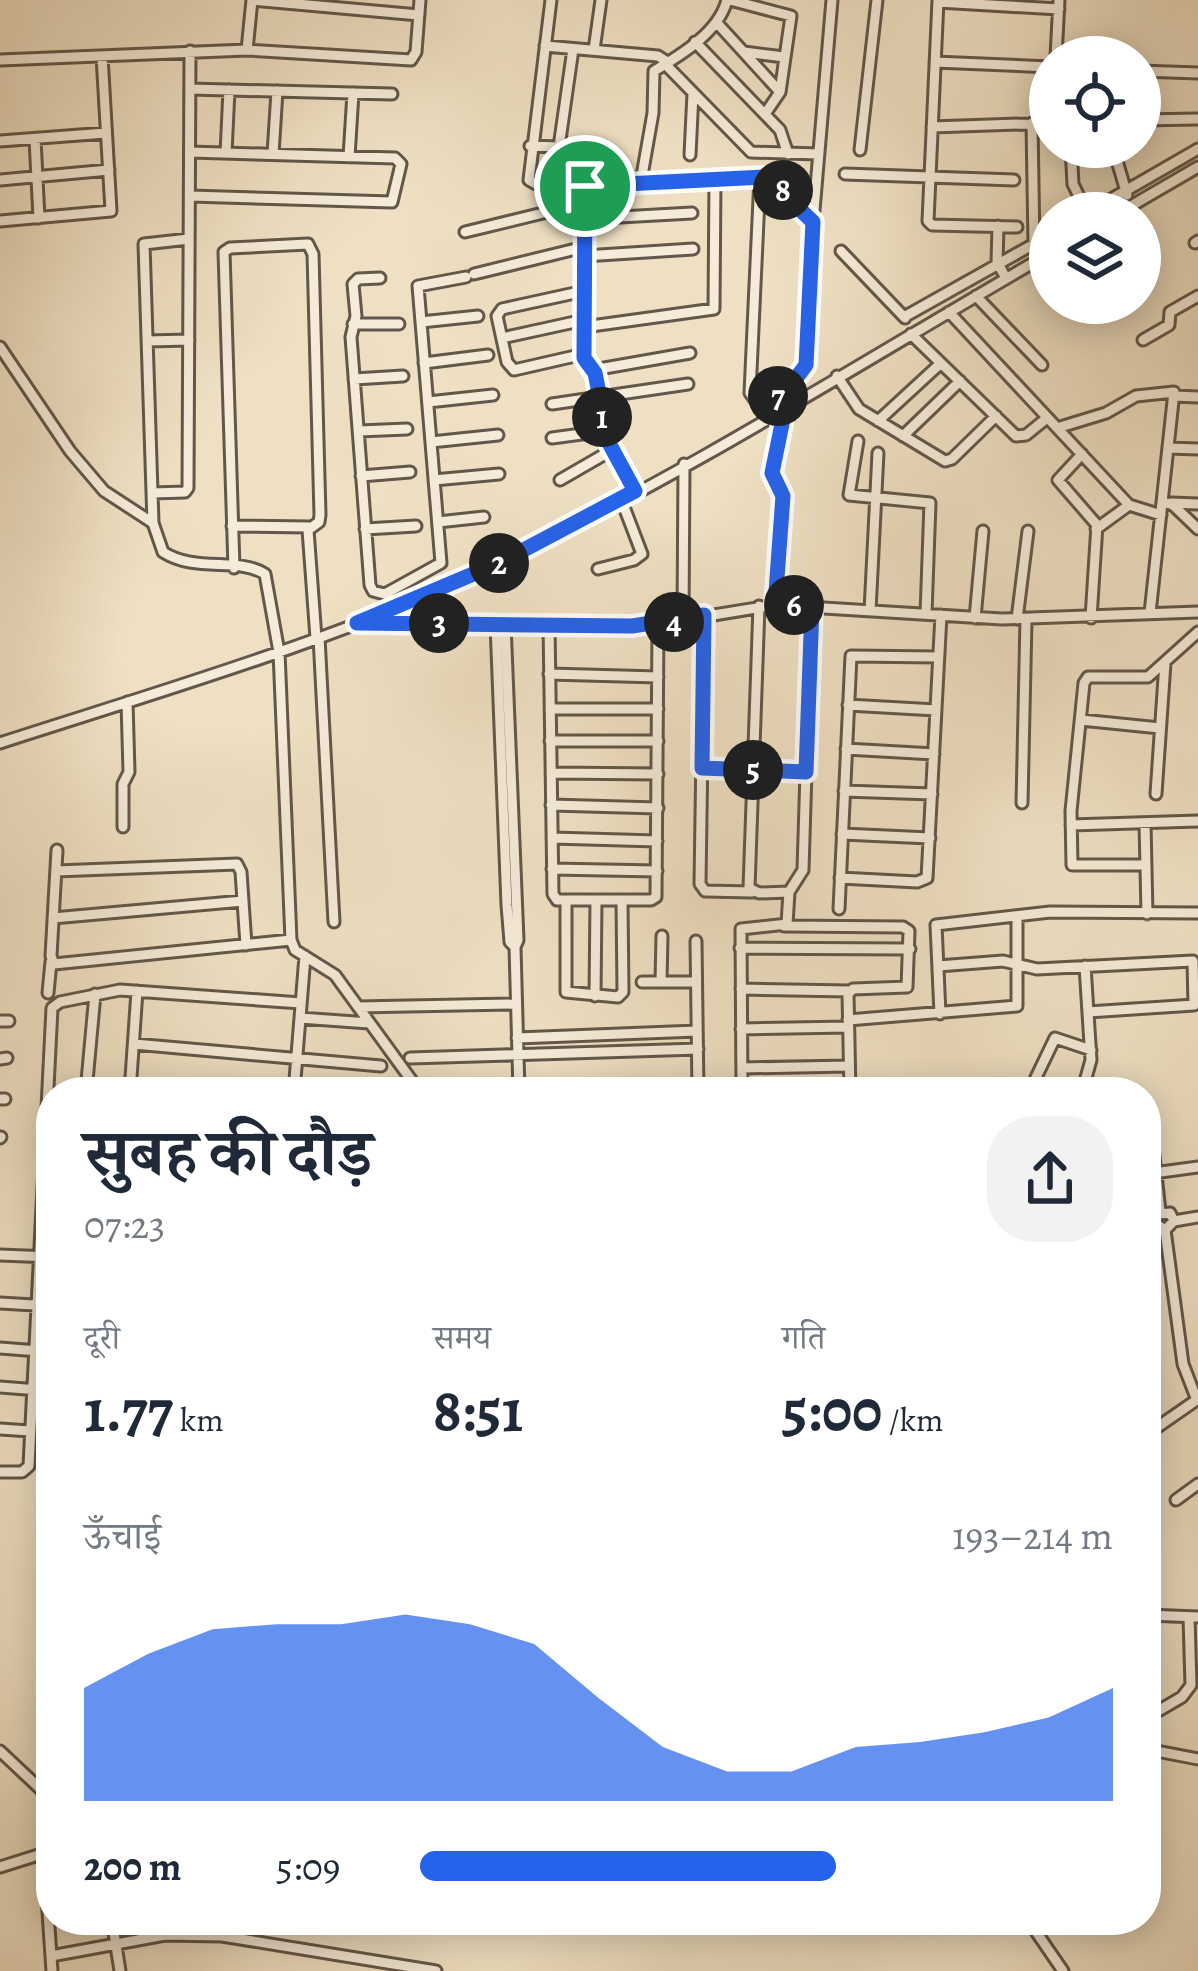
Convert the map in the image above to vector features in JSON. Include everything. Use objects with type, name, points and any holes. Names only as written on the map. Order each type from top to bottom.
[{"type":"street","points":[[247,50],[252,0],[419,16]]},
{"type":"street","points":[[0,60],[247,50],[411,60],[416,52],[420,0]]},
{"type":"street","points":[[551,0],[530,146],[531,183],[577,176],[585,186],[584,354],[593,370],[604,431],[632,486]]},
{"type":"street","points":[[594,50],[601,0]]},
{"type":"street","points":[[641,181],[653,113],[653,74],[717,22],[729,0],[790,14],[780,92],[765,114]]},
{"type":"street","points":[[775,605],[783,496],[772,473],[782,424],[779,401],[806,365],[832,0]]},
{"type":"street","points":[[860,150],[877,0]]},
{"type":"street","points":[[1017,226],[929,224],[938,1],[1059,4],[1057,36]]},
{"type":"street","points":[[717,22],[780,92]]},
{"type":"street","points":[[695,42],[782,134],[788,154]]},
{"type":"street","points":[[545,46],[658,56],[751,152],[819,154]]},
{"type":"street","points":[[530,146],[559,147],[573,49]]},
{"type":"street","points":[[152,493],[188,488],[190,51]]},
{"type":"street","points":[[744,52],[784,57]]},
{"type":"street","points":[[0,220],[111,211],[102,56]]},
{"type":"street","points":[[935,62],[1029,66]]},
{"type":"street","points":[[1161,72],[1198,74]]},
{"type":"street","points":[[190,89],[392,94]]},
{"type":"street","points":[[226,153],[230,90]]},
{"type":"street","points":[[273,154],[277,91]]},
{"type":"street","points":[[350,157],[353,93]]},
{"type":"street","points":[[689,154],[693,93]]},
{"type":"street","points":[[1161,120],[1198,119]]},
{"type":"street","points":[[932,127],[1029,123]]},
{"type":"street","points":[[0,141],[106,134]]},
{"type":"street","points":[[35,139],[40,218]]},
{"type":"street","points":[[1137,192],[1198,149]]},
{"type":"street","points":[[190,152],[399,159],[394,200],[190,196]]},
{"type":"street","points":[[1142,192],[1198,167]]},
{"type":"street","points":[[0,180],[109,170]]},
{"type":"street","points":[[845,174],[1014,180]]},
{"type":"street","points":[[585,186],[760,177],[773,180],[813,222]]},
{"type":"street","points":[[760,177],[751,398],[779,401]]},
{"type":"street","points":[[502,338],[584,323],[714,309],[715,178]]},
{"type":"street","points":[[466,232],[584,203]]},
{"type":"street","points":[[584,219],[692,213]]},
{"type":"street","points":[[998,226],[1002,272]]},
{"type":"street","points":[[189,239],[144,244],[153,523],[159,544],[169,556],[198,565],[253,568],[265,574],[278,645],[291,940],[295,950],[328,969],[409,1077]]},
{"type":"street","points":[[232,526],[309,526],[320,519],[314,254],[308,244],[224,251],[232,526],[234,568]]},
{"type":"street","points":[[911,326],[976,296],[1029,248]]},
{"type":"street","points":[[357,623],[439,567],[419,284],[584,251],[693,249]]},
{"type":"street","points":[[842,251],[940,363],[1020,438],[1048,418]]},
{"type":"street","points":[[392,602],[497,564],[621,499],[632,486],[684,464],[779,401],[837,376],[911,326],[1002,272],[1029,261]]},
{"type":"street","points":[[380,278],[358,279],[352,284],[354,380],[370,589],[392,602],[405,623]]},
{"type":"street","points":[[584,292],[499,310],[507,362],[514,370],[584,354]]},
{"type":"street","points":[[976,296],[1042,365]]},
{"type":"street","points":[[1143,340],[1169,325],[1172,310],[1198,296]]},
{"type":"street","points":[[949,312],[1129,505],[1161,514]]},
{"type":"street","points":[[421,322],[478,316]]},
{"type":"street","points":[[353,323],[399,323]]},
{"type":"street","points":[[147,341],[189,340]]},
{"type":"street","points":[[0,346],[91,477],[153,523]]},
{"type":"street","points":[[593,370],[690,352]]},
{"type":"street","points":[[424,363],[488,355]]},
{"type":"street","points":[[878,421],[940,363]]},
{"type":"street","points":[[354,380],[403,376]]},
{"type":"street","points":[[837,376],[856,406],[949,461],[996,416]]},
{"type":"street","points":[[903,436],[960,382]]},
{"type":"street","points":[[552,404],[688,384]]},
{"type":"street","points":[[1057,428],[1101,415],[1136,396],[1169,389],[1174,396],[1167,503],[1161,514],[1150,614]]},
{"type":"street","points":[[428,402],[493,395]]},
{"type":"street","points":[[1174,396],[1198,397]]},
{"type":"street","points":[[359,431],[407,429]]},
{"type":"street","points":[[552,438],[604,431]]},
{"type":"street","points":[[431,442],[499,434]]},
{"type":"street","points":[[858,441],[848,494],[930,503],[926,614]]},
{"type":"street","points":[[1168,448],[1198,449]]},
{"type":"street","points":[[560,480],[612,450]]},
{"type":"street","points":[[870,611],[878,453]]},
{"type":"street","points":[[1082,454],[1058,480],[1095,521],[1091,618]]},
{"type":"street","points":[[683,620],[684,464]]},
{"type":"street","points":[[362,476],[410,472]]},
{"type":"street","points":[[434,479],[500,474]]},
{"type":"street","points":[[598,569],[642,554],[621,499]]},
{"type":"street","points":[[1167,503],[1198,504]]},
{"type":"street","points":[[1167,503],[1198,529]]},
{"type":"street","points":[[1096,529],[1129,505]]},
{"type":"street","points":[[438,522],[484,518]]},
{"type":"street","points":[[309,526],[334,922]]},
{"type":"street","points":[[365,530],[416,526]]},
{"type":"street","points":[[975,618],[982,530]]},
{"type":"street","points":[[1022,803],[1021,620],[1028,531]]},
{"type":"street","points":[[0,742],[127,702],[278,645],[357,623],[658,625],[775,605],[1021,620],[1198,612]]},
{"type":"street","points":[[752,892],[748,883],[759,606]]},
{"type":"street","points":[[784,926],[789,892],[802,870],[812,607]]},
{"type":"street","points":[[704,615],[701,888],[789,892]]},
{"type":"street","points":[[841,878],[923,881],[928,872],[940,615]]},
{"type":"street","points":[[500,624],[518,1077]]},
{"type":"street","points":[[548,625],[554,898],[622,901],[654,899],[658,625]]},
{"type":"street","points":[[1145,865],[1074,867],[1071,825],[1085,679],[1144,678],[1198,632]]},
{"type":"street","points":[[839,909],[851,656],[938,657]]},
{"type":"street","points":[[1156,794],[1165,663]]},
{"type":"street","points":[[549,674],[658,677]]},
{"type":"street","points":[[123,827],[123,784],[129,772],[127,702]]},
{"type":"street","points":[[848,704],[936,710]]},
{"type":"street","points":[[550,709],[658,709]]},
{"type":"street","points":[[1082,719],[1160,728]]},
{"type":"street","points":[[550,741],[658,741]]},
{"type":"street","points":[[846,749],[934,754]]},
{"type":"street","points":[[702,768],[806,772]]},
{"type":"street","points":[[550,773],[658,774]]},
{"type":"street","points":[[844,791],[932,794]]},
{"type":"street","points":[[551,806],[658,808]]},
{"type":"street","points":[[1071,825],[1198,821]]},
{"type":"street","points":[[1145,823],[1147,914]]},
{"type":"street","points":[[842,834],[930,838]]},
{"type":"street","points":[[551,838],[657,841]]},
{"type":"street","points":[[48,994],[57,850]]},
{"type":"street","points":[[56,871],[237,864],[246,945]]},
{"type":"street","points":[[552,869],[657,871]]},
{"type":"street","points":[[53,918],[243,901]]},
{"type":"street","points":[[566,901],[566,992],[595,996],[623,995],[622,901]]},
{"type":"street","points":[[595,996],[596,901]]},
{"type":"street","points":[[940,1014],[936,925],[1050,912],[1198,913]]},
{"type":"street","points":[[741,1029],[848,1024],[1017,1006],[1017,917]]},
{"type":"street","points":[[740,989],[907,987],[909,931],[903,927],[743,927],[740,948],[740,989],[742,1077]]},
{"type":"street","points":[[662,936],[662,982]]},
{"type":"street","points":[[51,962],[291,940]]},
{"type":"street","points":[[696,940],[698,1077]]},
{"type":"street","points":[[740,948],[910,949]]},
{"type":"street","points":[[294,1077],[304,956]]},
{"type":"street","points":[[938,966],[1019,963],[1037,969],[1190,959],[1196,976],[1195,1004],[1088,1012]]},
{"type":"street","points":[[1085,966],[1091,1050],[1088,1077]]},
{"type":"street","points":[[642,982],[697,982]]},
{"type":"street","points":[[49,1077],[52,1008],[60,1002],[137,991],[301,1004]]},
{"type":"street","points":[[131,1077],[137,991]]},
{"type":"street","points":[[849,991],[849,1077]]},
{"type":"street","points":[[87,1077],[95,994]]},
{"type":"street","points":[[358,1007],[515,1004]]},
{"type":"street","points":[[300,1018],[369,1024]]},
{"type":"street","points":[[517,1038],[698,1031]]},
{"type":"street","points":[[1036,1077],[1055,1038],[1091,1050]]},
{"type":"street","points":[[134,1044],[381,1066]]},
{"type":"street","points":[[410,1058],[698,1049]]},
{"type":"street","points":[[742,1068],[849,1066]]},
{"type":"street","points":[[1161,1172],[1198,1167]]},
{"type":"street","points":[[1161,1220],[1170,1213],[1174,1220],[1198,1217]]},
{"type":"street","points":[[1161,1245],[1183,1364],[1197,1399],[1161,1424]]},
{"type":"street","points":[[0,1255],[36,1257]]},
{"type":"street","points":[[0,1303],[36,1305]]},
{"type":"street","points":[[0,1472],[26,1470],[36,1320]]},
{"type":"street","points":[[0,1348],[34,1351]]},
{"type":"street","points":[[0,1387],[36,1390]]},
{"type":"street","points":[[0,1430],[30,1431]]},
{"type":"street","points":[[1176,1500],[1198,1484]]},
{"type":"street","points":[[1161,1616],[1194,1617],[1195,1660],[1188,1692],[1161,1709]]},
{"type":"street","points":[[0,1751],[36,1785]]},
{"type":"street","points":[[1161,1752],[1198,1759]]},
{"type":"street","points":[[0,1867],[36,1856]]},
{"type":"street","points":[[50,1935],[52,1971]]},
{"type":"street","points":[[114,1935],[120,1971]]},
{"type":"street","points":[[51,1956],[165,1935],[222,1936],[436,1971]]},
{"type":"street","points":[[1039,1935],[1064,1971]]},
{"type":"route","points":[[766,177],[813,222],[806,365],[802,374],[774,390],[783,419],[772,473],[783,496],[775,605],[812,607],[806,772],[702,768],[704,615],[632,626],[357,623],[497,564],[635,491],[609,443],[595,373],[584,358],[585,186],[766,177]]}]
